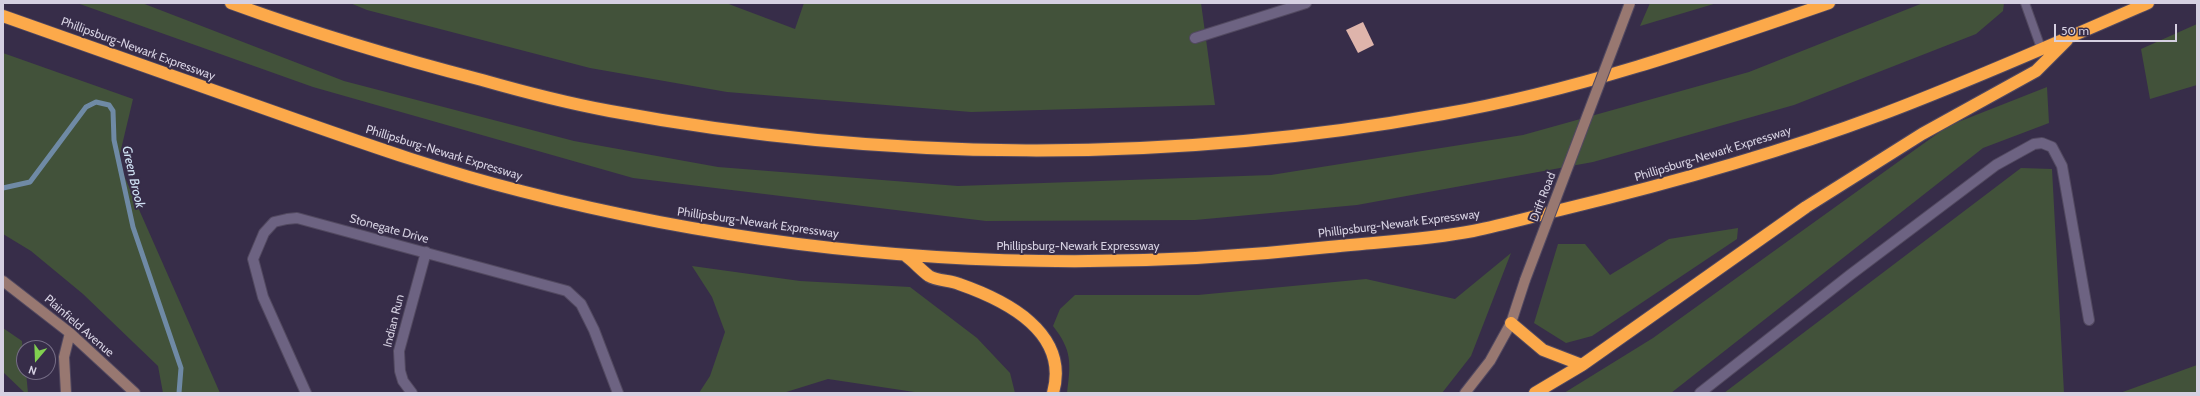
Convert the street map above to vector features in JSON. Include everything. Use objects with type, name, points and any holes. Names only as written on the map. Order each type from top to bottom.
[{"type":"highway","points":[[231,3],[369,50],[536,95],[607,111],[792,138],[882,147],[1059,150],[1260,139],[1380,125],[1445,114],[1648,65],[1829,3]]},
{"type":"highway","name":"Phillipsburg-Newark Expressway","points":[[3,16],[394,154],[520,191],[659,222],[736,236],[814,247],[906,256],[1037,262],[1136,261],[1258,255],[1469,232],[1636,192],[1820,136],[1948,89],[2148,3]]},
{"type":"highway","points":[[1535,393],[1582,365],[1806,207],[1922,134],[2036,71],[2071,37]]},
{"type":"highway","points":[[906,256],[930,277],[955,282],[982,292],[1006,303],[1024,316],[1039,331],[1052,357],[1056,372],[1053,393]]},
{"type":"highway","points":[[1511,323],[1543,350],[1582,365]]},
{"type":"main road","name":"Drift Road","points":[[1465,393],[1490,361],[1511,323],[1525,280],[1630,3]]},
{"type":"main road","name":"Plainfield Avenue","points":[[3,281],[70,334],[135,393]]},
{"type":"main road","points":[[66,393],[64,357],[70,334]]},
{"type":"street","points":[[1195,38],[1306,3]]},
{"type":"street","points":[[1700,393],[1996,165],[2034,144],[2042,143],[2052,146],[2062,166],[2089,320]]},
{"type":"street","name":"Stonegate Drive","points":[[306,393],[261,290],[253,259],[264,233],[274,222],[297,218],[567,291],[581,304],[591,323],[618,393]]},
{"type":"street","name":"Indian Run","points":[[412,393],[403,381],[398,351],[426,252]]},
{"type":"lane","points":[[2025,3],[2041,48]]},
{"type":"green space","points":[[77,3],[142,3],[344,81],[574,141],[718,167],[958,186],[1271,175],[1523,135],[1749,72],[1923,3],[2004,3],[2003,11],[1976,34],[1794,105],[1593,162],[1357,205],[1195,220],[986,221],[633,178],[313,87]]},
{"type":"green space","points":[[350,3],[726,3],[795,29],[804,3],[1201,3],[1215,105],[971,112],[727,92],[590,68],[367,10]]},
{"type":"green space","points":[[1650,3],[1717,3],[1640,26]]},
{"type":"green space","points":[[2197,24],[2197,85],[2150,99],[2141,49]]},
{"type":"green space","points":[[3,53],[133,99],[118,162],[220,393],[163,393],[158,366],[83,294],[31,251],[3,234]]},
{"type":"green space","points":[[2047,87],[2049,123],[1983,148],[1671,393],[1564,393],[1653,338],[1948,126]]},
{"type":"green space","points":[[2021,168],[2052,169],[2064,393],[1724,393]]},
{"type":"green space","points":[[1738,228],[1737,239],[1592,336],[1566,343],[1534,323],[1558,244],[1585,244],[1610,275],[1669,239]]},
{"type":"green space","points":[[1511,253],[1471,356],[1442,393],[1067,393],[1069,357],[1064,342],[1053,326],[1060,309],[1075,295],[1198,295],[1366,279],[1455,299]]},
{"type":"green space","points":[[692,266],[800,281],[910,287],[977,338],[1010,373],[1015,393],[921,393],[828,379],[783,393],[699,393],[710,376],[725,332],[712,297]]},
{"type":"green space","points":[[3,328],[21,340],[16,340],[16,380],[27,380],[28,393],[25,393],[3,372]]},
{"type":"green space","points":[[2197,365],[2197,393],[2120,393]]},
{"type":"building","points":[[1363,22],[1374,45],[1358,53],[1346,30]]},
{"type":"waterway","name":"Green Brook","points":[[3,188],[30,182],[86,107],[96,102],[109,105],[113,111],[114,140],[133,227],[181,368],[179,393]]}]
